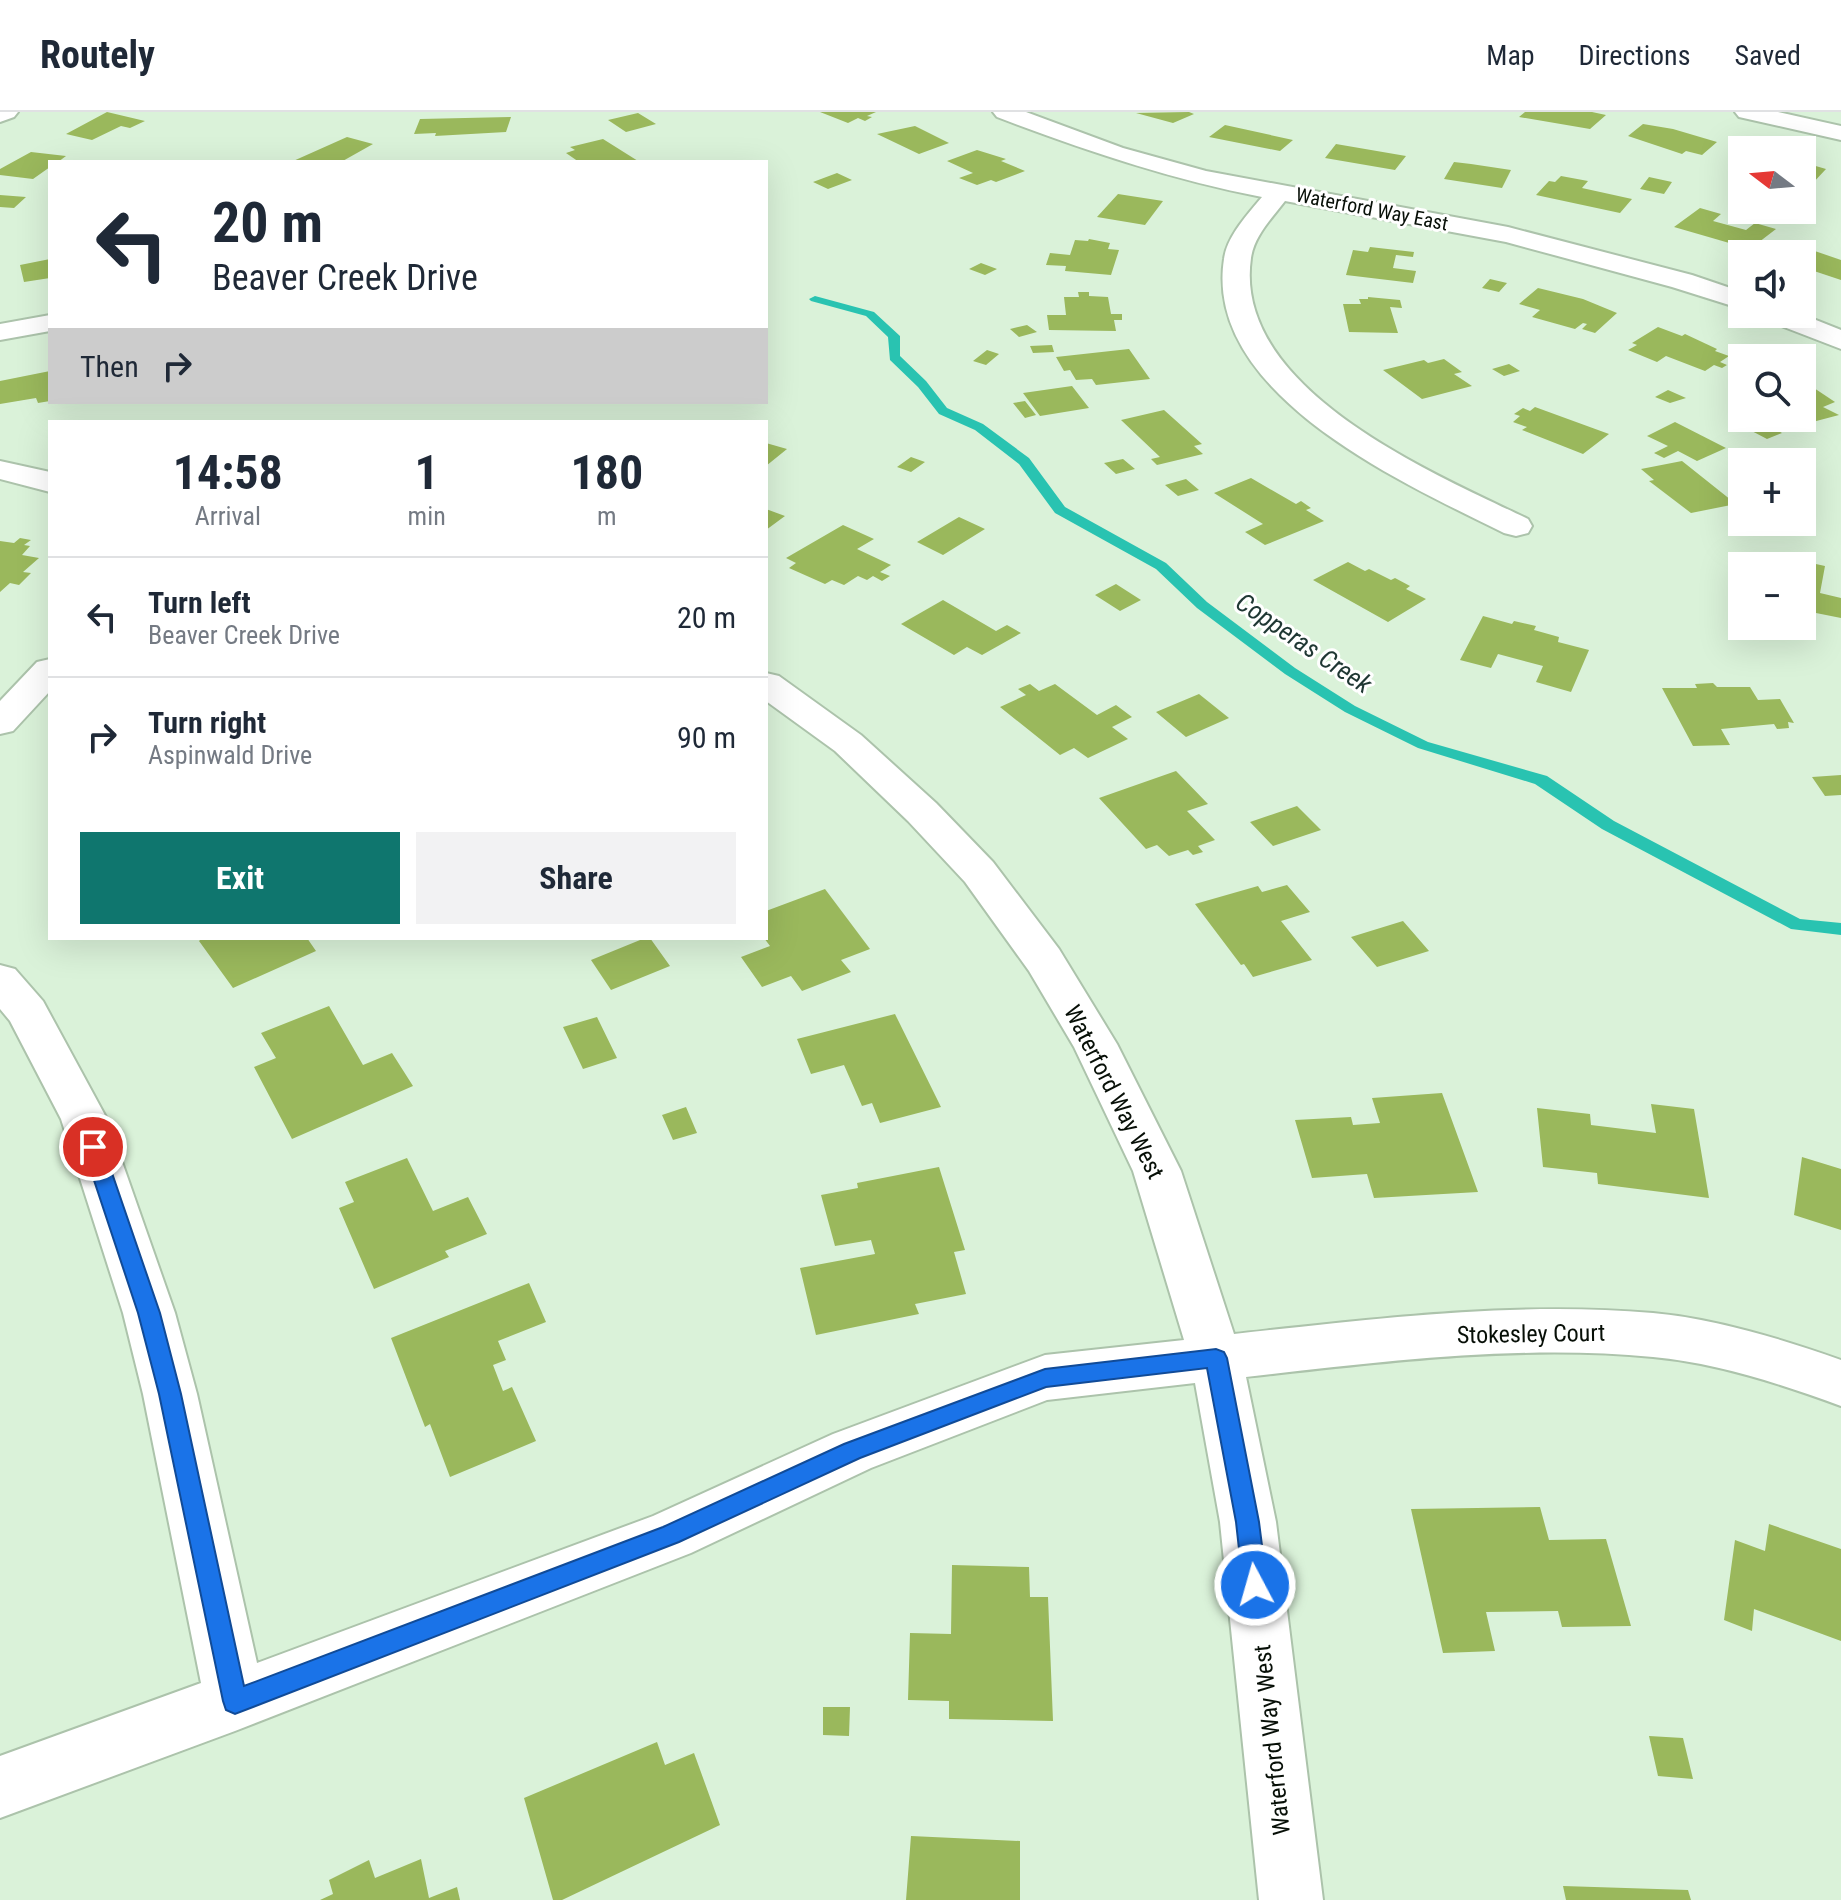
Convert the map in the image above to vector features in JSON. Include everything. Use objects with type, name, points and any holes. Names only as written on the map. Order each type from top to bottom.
[{"type":"street","points":[[0,115],[6,112]]},
{"type":"street","name":"Waterford Way East","points":[[1005,112],[1114,153],[1203,178],[1508,235],[1669,277],[1728,296]]},
{"type":"street","points":[[1747,112],[1841,133]]},
{"type":"street","points":[[1279,192],[1241,244],[1236,262],[1237,303],[1259,353],[1304,402],[1368,447],[1424,480],[1516,526]]},
{"type":"street","points":[[0,332],[48,323]]},
{"type":"street","points":[[1811,328],[1841,340]]},
{"type":"street","points":[[0,470],[48,482]]},
{"type":"street","points":[[0,723],[48,672]]},
{"type":"street","name":"Waterford Way West","points":[[768,685],[848,743],[922,812],[979,872],[1044,960],[1095,1044],[1157,1171],[1216,1358],[1248,1522],[1291,1900]]},
{"type":"street","points":[[0,980],[27,1012],[84,1119],[149,1313],[170,1394],[235,1701]]},
{"type":"street","name":"Stokesley Court","points":[[0,1787],[671,1535],[852,1451],[1045,1378],[1396,1338],[1583,1331],[1656,1335],[1773,1359],[1841,1383]]},
{"type":"building","points":[[107,112],[145,121],[130,128],[121,126],[92,140],[66,134]]},
{"type":"building","points":[[820,112],[876,112],[867,116],[872,117],[865,121],[858,118],[848,123]]},
{"type":"building","points":[[1525,112],[1592,112],[1606,115],[1590,129],[1519,117]]},
{"type":"building","points":[[638,113],[656,124],[626,132],[608,120]]},
{"type":"building","points":[[1136,113],[1194,114],[1173,123]]},
{"type":"building","points":[[511,117],[506,132],[435,136],[436,133],[414,134],[420,119]]},
{"type":"building","points":[[1643,124],[1717,142],[1702,155],[1686,151],[1682,154],[1628,136]]},
{"type":"building","points":[[1225,125],[1293,140],[1280,151],[1209,137]]},
{"type":"building","points":[[915,126],[949,143],[919,154],[877,134]]},
{"type":"building","points":[[347,137],[373,144],[345,160],[295,160]]},
{"type":"building","points":[[603,139],[636,160],[576,160],[566,153],[575,150],[570,147]]},
{"type":"building","points":[[1336,144],[1406,156],[1395,170],[1325,158]]},
{"type":"building","points":[[977,150],[1006,159],[1001,161],[1025,171],[996,182],[991,180],[977,185],[959,178],[973,173],[947,161]]},
{"type":"building","points":[[31,152],[66,156],[61,160],[48,160],[48,168],[33,179],[0,175],[0,169]]},
{"type":"building","points":[[1454,162],[1511,170],[1502,188],[1444,179]]},
{"type":"building","points":[[1816,166],[1826,169],[1816,180]]},
{"type":"building","points":[[837,173],[852,180],[828,189],[813,182]]},
{"type":"building","points":[[1561,176],[1588,181],[1582,188],[1632,199],[1620,213],[1536,195],[1549,181],[1555,182]]},
{"type":"building","points":[[1649,177],[1672,182],[1664,194],[1640,189]]},
{"type":"building","points":[[1118,194],[1163,201],[1145,225],[1097,217]]},
{"type":"building","points":[[0,195],[26,197],[14,208],[0,207]]},
{"type":"building","points":[[1700,208],[1721,214],[1713,221],[1746,230],[1754,224],[1776,229],[1762,240],[1728,240],[1728,243],[1674,227]]},
{"type":"building","points":[[1075,240],[1110,243],[1108,249],[1119,250],[1111,275],[1065,271],[1066,266],[1046,265],[1050,253],[1070,255]]},
{"type":"building","points":[[1370,247],[1414,252],[1413,257],[1396,255],[1393,268],[1416,271],[1413,283],[1346,275],[1353,250],[1368,252]]},
{"type":"building","points":[[1816,251],[1841,260],[1841,280],[1816,272]]},
{"type":"building","points":[[48,259],[48,278],[24,282],[20,265]]},
{"type":"building","points":[[981,263],[997,269],[985,275],[969,269]]},
{"type":"building","points":[[1490,279],[1507,283],[1499,292],[1482,288]]},
{"type":"building","points":[[1538,288],[1583,299],[1617,313],[1595,333],[1582,329],[1587,324],[1583,323],[1575,329],[1532,317],[1540,310],[1519,304]]},
{"type":"building","points":[[1078,292],[1108,297],[1111,314],[1122,314],[1122,320],[1114,320],[1116,331],[1049,330],[1047,315],[1066,315],[1064,297],[1079,297]]},
{"type":"building","points":[[1359,299],[1400,300],[1402,308],[1390,307],[1398,333],[1349,332],[1343,304],[1361,304]]},
{"type":"building","points":[[1027,325],[1037,332],[1019,337],[1010,329]]},
{"type":"building","points":[[1658,327],[1682,336],[1685,334],[1717,349],[1715,351],[1728,356],[1720,362],[1727,365],[1722,368],[1714,365],[1705,371],[1666,356],[1657,362],[1628,350],[1637,345],[1632,343]]},
{"type":"building","points":[[1052,345],[1054,352],[1033,353],[1030,346]]},
{"type":"building","points":[[1129,349],[1150,379],[1096,385],[1092,379],[1076,380],[1070,370],[1064,371],[1056,357]]},
{"type":"building","points":[[987,350],[999,354],[986,365],[973,361]]},
{"type":"building","points":[[1444,359],[1462,372],[1454,374],[1472,386],[1422,399],[1383,370],[1424,360],[1428,363]]},
{"type":"building","points":[[1509,364],[1520,371],[1504,376],[1492,369]]},
{"type":"building","points":[[48,371],[48,401],[38,403],[36,398],[0,404],[0,381]]},
{"type":"building","points":[[1072,386],[1089,408],[1040,416],[1023,393]]},
{"type":"building","points":[[1816,389],[1835,402],[1823,407],[1839,415],[1816,421]]},
{"type":"building","points":[[1668,390],[1686,398],[1670,403],[1655,397]]},
{"type":"building","points":[[1025,401],[1036,415],[1025,418],[1013,403]]},
{"type":"building","points":[[1535,407],[1609,434],[1583,454],[1522,430],[1527,427],[1513,422],[1520,416],[1514,414],[1523,408],[1530,411]]},
{"type":"building","points":[[1164,410],[1202,444],[1194,446],[1203,454],[1157,465],[1151,459],[1160,457],[1121,420]]},
{"type":"building","points":[[1675,422],[1726,448],[1697,461],[1678,451],[1664,458],[1654,453],[1668,446],[1647,436]]},
{"type":"building","points":[[1754,432],[1782,433],[1767,439]]},
{"type":"building","points":[[768,444],[787,449],[768,464]]},
{"type":"building","points":[[911,457],[925,462],[911,472],[897,467]]},
{"type":"building","points":[[1123,459],[1135,469],[1116,474],[1104,463]]},
{"type":"building","points":[[1682,461],[1728,498],[1728,506],[1691,513],[1649,481],[1654,480],[1641,469]]},
{"type":"building","points":[[1251,478],[1296,504],[1301,501],[1311,508],[1306,510],[1324,521],[1265,545],[1245,532],[1263,524],[1214,493]]},
{"type":"building","points":[[1186,479],[1199,490],[1178,496],[1165,485]]},
{"type":"building","points":[[768,510],[785,516],[768,529]]},
{"type":"building","points":[[959,517],[985,529],[943,555],[917,542]]},
{"type":"building","points":[[843,525],[874,539],[857,549],[891,565],[880,572],[890,576],[882,581],[873,576],[867,580],[858,576],[844,585],[832,580],[825,584],[789,568],[796,563],[786,558]]},
{"type":"building","points":[[20,538],[31,540],[24,545],[30,546],[22,555],[39,558],[23,572],[31,573],[19,585],[10,583],[0,592],[0,541],[14,543]]},
{"type":"building","points":[[1348,562],[1391,580],[1395,578],[1410,586],[1406,589],[1426,599],[1388,622],[1313,580]]},
{"type":"building","points":[[1816,564],[1825,566],[1820,593],[1841,598],[1841,618],[1816,613]]},
{"type":"building","points":[[1116,584],[1141,600],[1120,611],[1095,595]]},
{"type":"building","points":[[943,600],[996,631],[1007,625],[1021,633],[982,655],[967,647],[954,655],[901,624]]},
{"type":"building","points":[[1483,616],[1512,624],[1514,621],[1536,626],[1534,630],[1559,637],[1558,642],[1589,650],[1571,692],[1536,682],[1543,666],[1498,654],[1491,668],[1460,660]]},
{"type":"building","points":[[1713,683],[1717,687],[1750,687],[1758,700],[1780,699],[1794,723],[1788,722],[1789,728],[1777,729],[1774,724],[1721,729],[1730,745],[1693,746],[1662,688],[1697,688],[1695,684]]},
{"type":"building","points":[[1030,684],[1039,691],[1055,684],[1097,715],[1116,705],[1132,717],[1112,727],[1128,739],[1088,758],[1074,748],[1060,755],[1000,707],[1026,695],[1018,689]]},
{"type":"building","points":[[1199,694],[1229,718],[1186,737],[1156,712]]},
{"type":"building","points":[[1176,771],[1208,804],[1187,811],[1215,840],[1198,846],[1203,852],[1193,855],[1188,850],[1169,856],[1157,845],[1146,849],[1099,798]]},
{"type":"building","points":[[1841,775],[1841,795],[1825,796],[1812,777]]},
{"type":"building","points":[[1297,806],[1321,830],[1273,846],[1250,822]]},
{"type":"building","points":[[1287,885],[1310,912],[1281,921],[1312,960],[1253,977],[1195,904],[1258,886],[1262,892]]},
{"type":"building","points":[[825,889],[870,949],[841,960],[851,972],[802,991],[791,976],[762,987],[741,957],[770,946],[766,940],[768,940],[768,910]]},
{"type":"building","points":[[1403,921],[1429,951],[1377,967],[1351,937]]},
{"type":"building","points":[[308,940],[316,951],[233,988],[199,941]]},
{"type":"building","points":[[640,940],[651,940],[670,966],[611,990],[591,960]]},
{"type":"building","points":[[329,1006],[363,1065],[392,1053],[413,1086],[292,1139],[254,1067],[276,1058],[261,1033]]},
{"type":"building","points":[[895,1014],[941,1107],[880,1123],[872,1103],[862,1106],[844,1065],[811,1074],[797,1039]]},
{"type":"building","points":[[597,1017],[617,1058],[583,1069],[563,1027]]},
{"type":"building","points":[[1442,1093],[1478,1192],[1374,1198],[1367,1174],[1312,1178],[1295,1120],[1351,1117],[1353,1125],[1380,1123],[1372,1098]]},
{"type":"building","points":[[1651,1104],[1694,1109],[1709,1198],[1598,1184],[1597,1173],[1543,1167],[1537,1108],[1590,1114],[1591,1125],[1656,1133]]},
{"type":"building","points":[[686,1107],[697,1133],[673,1140],[662,1115]]},
{"type":"building","points":[[1802,1157],[1841,1169],[1841,1230],[1794,1215]]},
{"type":"building","points":[[407,1158],[433,1211],[468,1197],[487,1234],[445,1251],[449,1257],[374,1289],[339,1208],[354,1202],[345,1182]]},
{"type":"building","points":[[939,1167],[965,1250],[954,1252],[966,1294],[915,1304],[919,1314],[816,1335],[800,1268],[875,1254],[871,1240],[835,1246],[821,1195],[858,1188],[857,1183]]},
{"type":"building","points":[[529,1283],[546,1322],[498,1341],[506,1360],[493,1365],[503,1391],[512,1387],[536,1441],[450,1477],[430,1424],[425,1427],[391,1338]]},
{"type":"building","points":[[1540,1507],[1549,1540],[1606,1539],[1631,1626],[1562,1627],[1558,1611],[1486,1612],[1495,1651],[1443,1653],[1411,1509]]},
{"type":"building","points":[[1769,1524],[1841,1549],[1841,1641],[1754,1609],[1752,1631],[1724,1620],[1735,1540],[1765,1551]]},
{"type":"building","points":[[952,1565],[1029,1567],[1030,1597],[1048,1597],[1053,1721],[949,1719],[949,1701],[908,1700],[910,1633],[951,1634]]},
{"type":"building","points":[[823,1707],[850,1707],[849,1736],[823,1735]]},
{"type":"building","points":[[1649,1736],[1683,1738],[1693,1779],[1658,1776]]},
{"type":"building","points":[[657,1742],[665,1765],[694,1753],[720,1825],[562,1900],[553,1900],[524,1798]]},
{"type":"building","points":[[911,1836],[1020,1841],[1020,1900],[906,1900]]},
{"type":"building","points":[[421,1859],[429,1898],[457,1887],[460,1900],[320,1900],[333,1894],[329,1880],[369,1860],[375,1878]]},
{"type":"building","points":[[1563,1886],[1688,1890],[1691,1900],[1566,1900]]},
{"type":"waterway","name":"Copperas Creek","points":[[815,299],[870,314],[894,336],[894,357],[922,384],[943,411],[979,427],[1024,461],[1060,510],[1161,566],[1202,605],[1290,671],[1350,709],[1423,745],[1541,780],[1608,825],[1797,925],[1841,929]]},
{"type":"route","points":[[93,1147],[149,1313],[170,1394],[235,1701],[671,1535],[852,1451],[1045,1378],[1188,1361],[1216,1358],[1248,1522],[1255,1585]]}]
